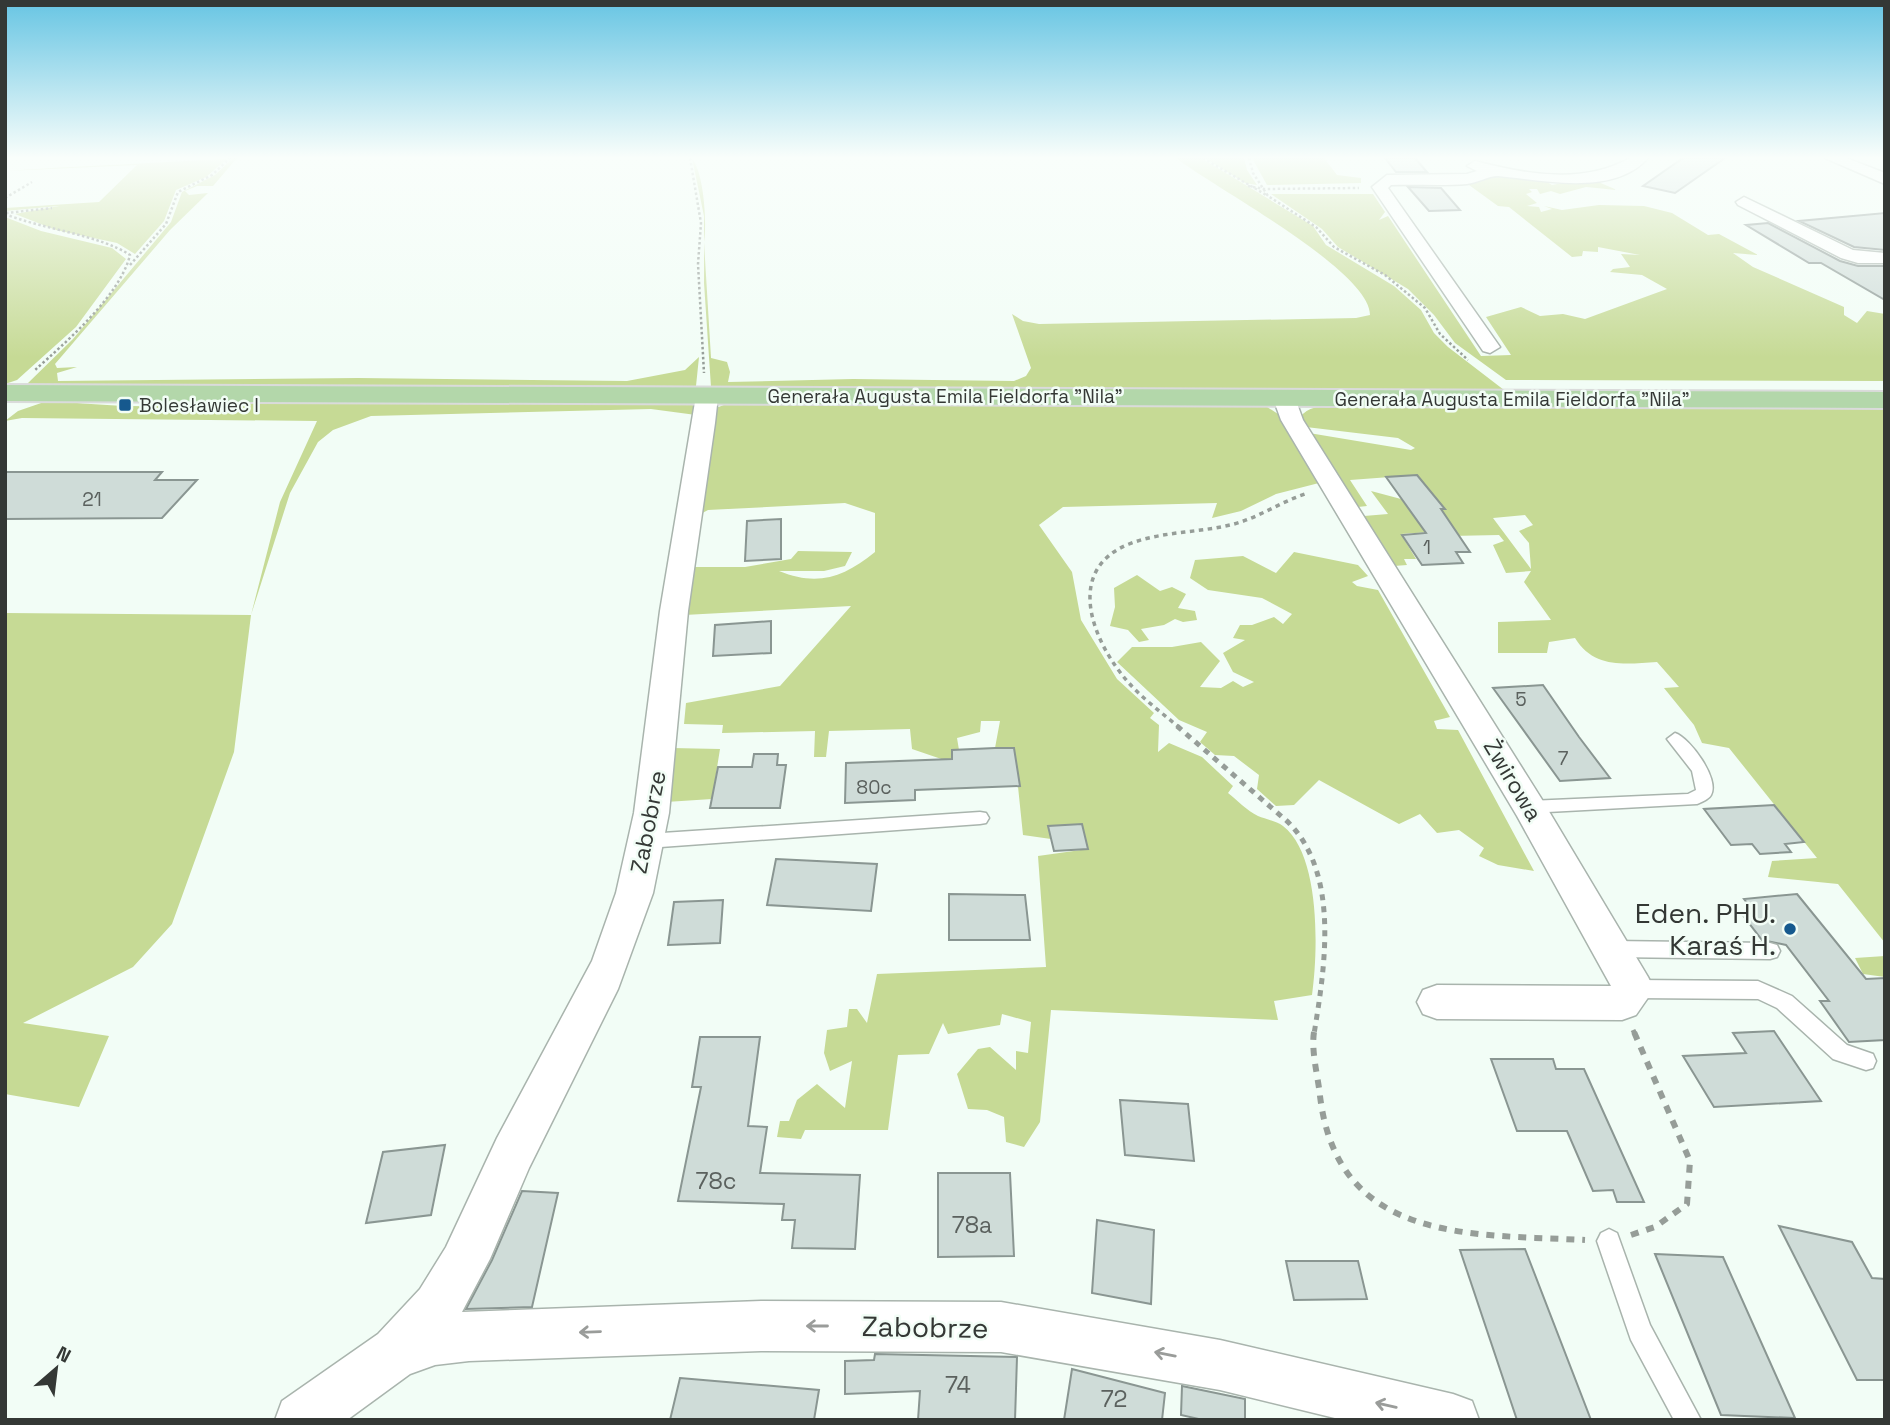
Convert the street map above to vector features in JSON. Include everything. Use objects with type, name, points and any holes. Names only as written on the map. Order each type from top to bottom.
[{"type":"main road","name":"Generała Augusta Emila Fieldorfa \"Nila\"","points":[[6,393],[1885,401]]},
{"type":"street","points":[[1406,224],[1490,347]]},
{"type":"street","points":[[1786,224],[1829,247],[1858,258],[1885,258]]},
{"type":"street","name":"Zabobrze","points":[[301,1420],[391,1356],[409,1341],[437,1308],[468,1251],[503,1172],[580,1024],[622,934],[647,841],[664,732],[684,537],[705,396]]},
{"type":"street","name":"Żwirowa","points":[[1284,398],[1292,420],[1530,807],[1612,949],[1628,996]]},
{"type":"street","points":[[1437,1002],[1628,996]]},
{"type":"street","name":"Zabobrze","points":[[391,1356],[435,1340],[469,1336],[761,1326],[1002,1327],[1220,1365],[1453,1420]]},
{"type":"lane","points":[[1530,807],[1692,800],[1704,793],[1706,784],[1703,774],[1675,739]]},
{"type":"lane","points":[[647,841],[980,818]]},
{"type":"lane","points":[[1612,949],[1770,951]]},
{"type":"lane","points":[[1628,996],[1758,990],[1771,993],[1790,1004],[1839,1052],[1866,1061]]},
{"type":"lane","points":[[1609,1241],[1640,1331],[1688,1420]]},
{"type":"path","points":[[32,224],[118,247],[130,255],[129,265]]},
{"type":"path","points":[[6,393],[68,338],[166,224]]},
{"type":"path","points":[[701,224],[698,264],[705,346],[705,396]]},
{"type":"path","points":[[1313,224],[1326,241],[1385,275],[1425,308],[1440,334],[1476,365]]},
{"type":"path","points":[[1336,490],[1284,500],[1233,525],[1146,539],[1115,552],[1100,562],[1091,574],[1087,588],[1097,627],[1113,662],[1128,682],[1288,822],[1304,838],[1314,857],[1325,937],[1325,965],[1313,1038],[1322,1121],[1345,1169],[1382,1207],[1453,1233],[1609,1241],[1655,1227],[1687,1204],[1690,1161],[1628,996]]},
{"type":"green space","points":[[5,224],[24,224],[112,248],[126,259],[76,327],[17,380],[5,384]]},
{"type":"green space","points":[[42,224],[161,224],[135,254],[117,243]]},
{"type":"green space","points":[[169,224],[176,224],[55,364],[57,368],[77,367],[57,373],[58,381],[358,378],[627,381],[685,370],[699,357],[696,386],[27,384],[73,339]]},
{"type":"green space","points":[[1278,224],[1311,224],[1326,245],[1394,286],[1421,310],[1434,333],[1448,347],[1504,390],[711,387],[704,242],[711,358],[727,362],[730,372],[728,382],[853,379],[1014,381],[1026,376],[1031,368],[1012,314],[1023,321],[1039,324],[1356,318],[1370,315],[1363,297],[1345,276]]},
{"type":"green space","points":[[1315,224],[1394,224],[1481,356],[1511,355],[1486,317],[1521,307],[1540,316],[1563,314],[1585,319],[1667,289],[1642,275],[1610,272],[1613,269],[1630,267],[1621,254],[1640,255],[1598,247],[1598,252],[1583,251],[1582,256],[1572,257],[1531,224],[1691,224],[1708,235],[1719,234],[1758,255],[1733,253],[1753,267],[1844,307],[1844,315],[1857,323],[1867,311],[1885,314],[1885,381],[1506,380],[1455,343],[1434,315],[1408,289],[1338,247]]},
{"type":"green space","points":[[47,401],[145,406],[203,401],[689,403],[694,406],[696,415],[651,409],[371,416],[333,430],[318,442],[290,493],[251,615],[280,502],[317,421],[22,418],[5,421],[18,411]]},
{"type":"green space","points":[[729,403],[1264,405],[1278,414],[1320,479],[1319,483],[1276,494],[1241,511],[1212,518],[1217,503],[1063,507],[1039,525],[1072,572],[1081,620],[1117,679],[1154,713],[1150,718],[1159,725],[1158,752],[1169,743],[1202,757],[1233,786],[1228,793],[1254,814],[1283,826],[1295,840],[1304,859],[1314,906],[1315,955],[1312,995],[1274,1001],[1278,1020],[1051,1010],[1040,1122],[1024,1147],[1006,1142],[1004,1117],[987,1110],[968,1109],[957,1074],[978,1049],[990,1047],[1016,1070],[1016,1051],[1028,1053],[1031,1022],[1002,1014],[1000,1025],[948,1034],[943,1023],[929,1054],[898,1055],[888,1130],[805,1130],[801,1139],[777,1137],[780,1121],[789,1121],[797,1100],[817,1084],[845,1108],[852,1061],[830,1071],[824,1053],[827,1030],[847,1027],[849,1009],[857,1009],[867,1023],[877,974],[1046,967],[1038,856],[1088,849],[1082,824],[1049,826],[1051,839],[1023,835],[1014,748],[995,748],[1000,721],[981,721],[980,732],[957,738],[959,750],[952,750],[953,763],[912,749],[910,729],[829,731],[826,757],[814,757],[815,731],[722,733],[723,725],[684,724],[686,703],[780,686],[851,606],[684,615],[689,567],[745,567],[791,559],[798,551],[852,552],[845,566],[824,571],[779,571],[818,579],[852,568],[875,552],[875,513],[845,503],[708,510],[695,517],[716,408]]},
{"type":"green space","points":[[1328,405],[1885,407],[1885,943],[1838,884],[1768,877],[1772,861],[1817,858],[1729,748],[1702,743],[1694,725],[1664,688],[1679,687],[1657,662],[1622,663],[1601,660],[1591,655],[1575,638],[1549,642],[1547,653],[1498,653],[1498,622],[1551,620],[1524,582],[1531,571],[1506,573],[1493,545],[1504,541],[1499,535],[1450,536],[1444,531],[1401,534],[1416,559],[1404,559],[1407,565],[1394,566],[1364,516],[1388,514],[1371,491],[1401,499],[1410,511],[1444,508],[1417,475],[1350,480],[1367,506],[1358,507],[1309,433],[1411,450],[1415,448],[1398,438],[1306,427],[1300,417],[1303,414]],"holes":[[[1525,515],[1533,525],[1519,531],[1529,543],[1531,569],[1493,518]]]},
{"type":"green space","points":[[1294,552],[1358,565],[1368,576],[1352,582],[1357,586],[1378,590],[1450,717],[1434,721],[1437,729],[1458,730],[1534,871],[1498,865],[1479,856],[1484,848],[1459,830],[1437,833],[1420,814],[1399,824],[1319,780],[1294,805],[1276,806],[1257,789],[1259,775],[1234,756],[1215,755],[1200,742],[1207,732],[1179,720],[1117,662],[1132,647],[1172,647],[1201,642],[1220,661],[1200,687],[1221,688],[1233,681],[1243,687],[1254,682],[1233,672],[1223,653],[1245,640],[1233,638],[1240,625],[1252,625],[1274,617],[1283,624],[1292,614],[1262,598],[1208,590],[1190,578],[1195,560],[1243,556],[1276,573]]},
{"type":"green space","points":[[1137,575],[1160,591],[1172,587],[1186,594],[1178,608],[1195,611],[1197,620],[1183,622],[1175,619],[1164,625],[1141,629],[1149,640],[1139,642],[1128,630],[1110,626],[1115,607],[1114,588]]},
{"type":"green space","points":[[5,613],[251,615],[234,752],[172,924],[133,967],[23,1023],[109,1036],[79,1107],[5,1094]]},
{"type":"green space","points":[[672,748],[720,749],[712,799],[666,802]]},
{"type":"green space","points":[[1885,956],[1885,977],[1863,974],[1855,958]]},
{"type":"building","points":[[1771,224],[1840,261],[1858,266],[1885,266],[1885,300],[1821,263],[1809,263],[1746,225]]},
{"type":"building","points":[[1806,224],[1885,224],[1885,250],[1854,247]]},
{"type":"building","points":[[5,472],[162,472],[155,480],[197,480],[162,518],[5,519]]},
{"type":"building","points":[[1417,475],[1445,509],[1441,509],[1470,552],[1456,552],[1463,563],[1422,565],[1402,535],[1426,533],[1386,477]]},
{"type":"building","points":[[781,519],[781,559],[745,561],[747,521]]},
{"type":"building","points":[[771,621],[771,653],[713,656],[715,625]]},
{"type":"building","points":[[1543,685],[1610,778],[1560,781],[1493,688]]},
{"type":"building","points":[[1014,748],[1020,786],[915,790],[915,800],[845,803],[846,763],[952,759],[952,750]]},
{"type":"building","points":[[754,754],[778,754],[777,765],[786,765],[780,808],[710,808],[718,767],[752,767]]},
{"type":"building","points":[[1774,805],[1804,842],[1785,844],[1791,852],[1760,854],[1752,844],[1731,845],[1704,809]]},
{"type":"building","points":[[1082,824],[1088,849],[1054,851],[1048,826]]},
{"type":"building","points":[[776,859],[877,864],[871,911],[767,905]]},
{"type":"building","points":[[949,894],[1025,895],[1030,940],[949,940]]},
{"type":"building","points":[[1797,894],[1866,979],[1885,978],[1885,1040],[1849,1042],[1820,1001],[1829,1001],[1786,945],[1762,940],[1742,914],[1755,913],[1744,899]]},
{"type":"building","points":[[723,900],[720,943],[668,945],[674,902]]},
{"type":"building","points":[[1774,1031],[1821,1101],[1714,1107],[1683,1056],[1746,1053],[1733,1033]]},
{"type":"building","points":[[700,1037],[760,1037],[748,1126],[767,1127],[760,1173],[860,1175],[855,1249],[792,1248],[795,1220],[782,1220],[784,1204],[678,1201],[701,1087],[692,1087]]},
{"type":"building","points":[[1491,1059],[1553,1059],[1556,1069],[1584,1069],[1644,1202],[1617,1202],[1613,1190],[1593,1191],[1567,1131],[1517,1131]]},
{"type":"building","points":[[1120,1100],[1188,1104],[1194,1161],[1125,1155]]},
{"type":"building","points":[[445,1145],[431,1215],[366,1223],[383,1152]]},
{"type":"building","points":[[938,1173],[1010,1173],[1014,1256],[938,1257]]},
{"type":"building","points":[[522,1191],[558,1193],[532,1307],[466,1309],[492,1260]]},
{"type":"building","points":[[1097,1220],[1154,1230],[1151,1304],[1092,1293]]},
{"type":"building","points":[[1779,1226],[1852,1242],[1872,1278],[1885,1279],[1885,1380],[1857,1380]]},
{"type":"building","points":[[1525,1249],[1591,1420],[1517,1420],[1460,1250]]},
{"type":"building","points":[[1655,1254],[1723,1257],[1795,1418],[1721,1415]]},
{"type":"building","points":[[1286,1261],[1358,1261],[1367,1299],[1294,1300]]},
{"type":"building","points":[[875,1354],[1017,1357],[1015,1420],[918,1420],[920,1391],[845,1394],[845,1361],[874,1360]]},
{"type":"building","points":[[1072,1369],[1165,1393],[1162,1420],[1064,1420]]},
{"type":"building","points":[[680,1378],[819,1390],[814,1420],[670,1420]]},
{"type":"building","points":[[1182,1386],[1245,1399],[1245,1420],[1203,1420],[1181,1415]]},
{"type":"place","name":"Bolesławiec I","points":[[125,405]]},
{"type":"place","name":"Eden. PHU. Karaś H.","points":[[1790,929]]}]
